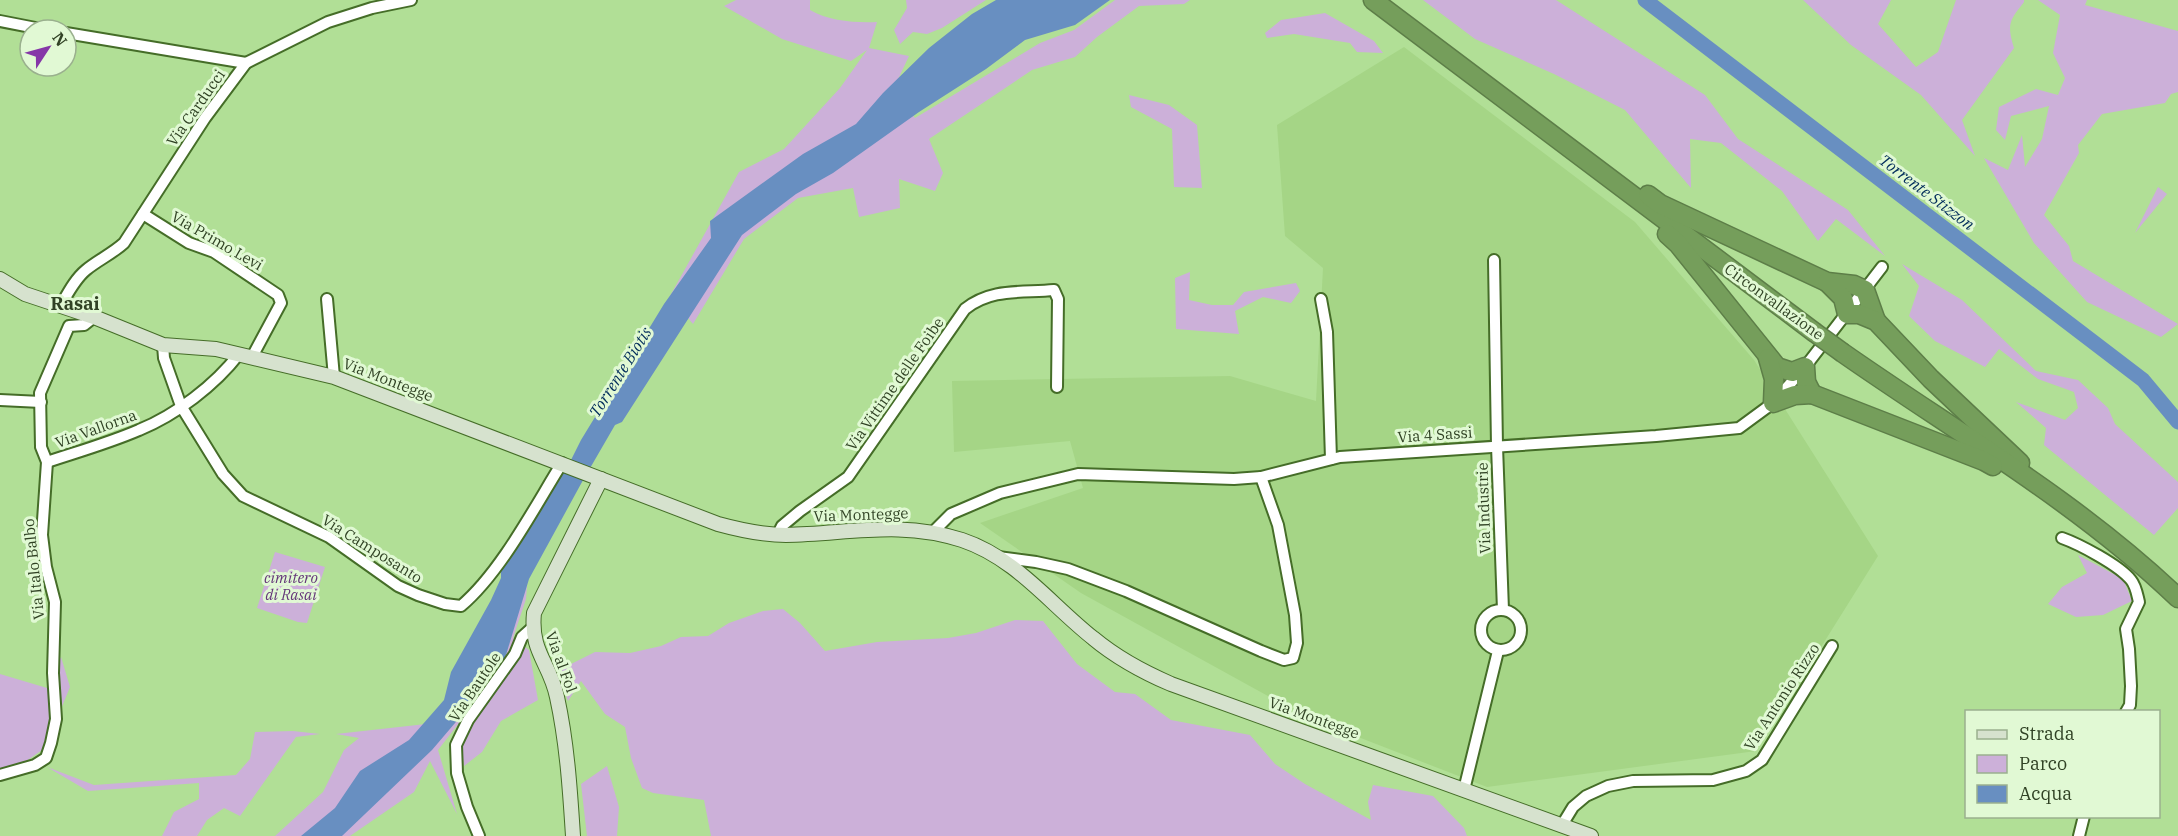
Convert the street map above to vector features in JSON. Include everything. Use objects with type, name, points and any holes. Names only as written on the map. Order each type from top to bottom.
[{"type":"highway","name":"Circonvallazione","points":[[1373,0],[1814,332],[2035,483],[2128,552],[2178,598]]},
{"type":"highway","points":[[1768,358],[1774,378],[1773,402],[1795,395],[1812,394],[1984,460],[2020,483],[2035,483],[2031,472],[1931,379],[1876,321],[1865,290],[1854,285],[1827,282],[1660,204],[1606,166],[1589,164],[1590,169],[1678,244],[1777,367],[1792,372],[1805,367],[1806,382],[1812,394]]},
{"type":"highway","points":[[1827,282],[1842,298],[1847,314],[1859,314],[1876,321]]},
{"type":"street","name":"Via Carducci","points":[[61,305],[84,271],[112,254],[124,243],[205,118],[246,63],[328,22],[372,8],[411,0]]},
{"type":"street","points":[[0,21],[18,25]]},
{"type":"street","points":[[78,35],[246,63]]},
{"type":"street","name":"Via Primo Levi","points":[[143,213],[189,243],[214,252],[278,295],[281,303],[245,356]]},
{"type":"street","name":"Via Industrie","points":[[1494,260],[1503,610]]},
{"type":"street","name":"Via 4 Sassi","points":[[933,532],[951,514],[1000,493],[1078,474],[1234,479],[1261,477],[1331,459],[1739,428],[1773,402],[1805,367],[1882,267]]},
{"type":"street","name":"Via Montegge","points":[[0,279],[25,294],[94,316],[163,345],[216,349],[334,377],[718,524],[742,530],[778,534],[900,528],[933,532],[965,541],[998,557],[1020,572],[1092,638],[1122,660],[1147,674],[1591,836]]},
{"type":"street","name":"Via Vittime delle Foibe","points":[[778,534],[782,526],[800,511],[848,477],[965,309],[977,299],[994,294],[1054,290],[1058,299],[1057,387]]},
{"type":"street","points":[[1321,298],[1327,332],[1331,459]]},
{"type":"street","points":[[327,299],[334,377]]},
{"type":"street","name":"Via Italo Balbo","points":[[0,775],[35,765],[46,758],[56,719],[53,673],[55,602],[46,567],[42,535],[46,462],[41,447],[40,393],[69,326],[84,325],[94,316]]},
{"type":"street","points":[[163,345],[164,358],[181,406]]},
{"type":"street","name":"Via Vallorna","points":[[46,462],[142,429],[181,406],[245,356]]},
{"type":"street","points":[[0,400],[41,402]]},
{"type":"street","name":"Via Camposanto","points":[[181,406],[223,474],[243,496],[329,537],[398,586],[418,596],[445,604],[461,606],[492,572],[517,536],[572,467]]},
{"type":"street","points":[[998,557],[1068,569],[1126,591],[1284,660],[1293,658],[1297,643],[1295,615],[1278,525],[1261,477]]},
{"type":"street","name":"Via al Fol","points":[[573,836],[566,740],[556,693],[533,640],[532,628],[534,613],[601,479]]},
{"type":"street","points":[[2062,538],[2114,566],[2130,579],[2135,587],[2139,602],[2126,629],[2131,671],[2130,705],[2127,710]]},
{"type":"street","points":[[1503,610],[1518,617],[1522,633],[1514,647],[1498,651],[1487,645],[1481,634],[1483,622],[1487,617],[1491,613],[1503,610]]},
{"type":"street","name":"Via Bautole","points":[[478,836],[457,773],[456,745],[468,720],[515,654],[522,637],[532,628]]},
{"type":"street","name":"Via Antonio Rizzo","points":[[1562,825],[1573,807],[1586,796],[1608,786],[1632,781],[1713,780],[1746,771],[1762,760],[1832,646]]},
{"type":"street","points":[[1464,790],[1498,651]]},
{"type":"street","points":[[2079,836],[2084,818]]},
{"type":"shaded area","points":[[1404,47],[1635,222],[1754,360],[1878,556],[1756,751],[1487,787],[1304,716],[1081,593],[980,523],[1083,488],[1070,441],[954,452],[952,381],[1230,376],[1316,401],[1323,268],[1285,236],[1277,125]]},
{"type":"green space","points":[[736,0],[810,0],[810,10],[825,17],[851,22],[877,22],[869,48],[909,56],[893,90],[915,118],[1040,43],[1074,30],[1115,0],[1190,0],[1184,4],[1139,6],[1097,37],[1075,57],[1032,70],[929,139],[943,173],[935,191],[899,179],[900,208],[859,217],[853,188],[798,198],[744,239],[693,324],[670,296],[739,172],[784,149],[840,88],[867,50],[851,61],[782,39],[724,6]]},
{"type":"green space","points":[[906,0],[986,0],[942,28],[927,34],[913,32],[900,44],[894,30],[907,8]]},
{"type":"green space","points":[[1423,0],[1556,0],[1705,95],[1738,139],[1848,210],[1885,256],[1836,219],[1818,241],[1782,191],[1721,143],[1690,139],[1691,188],[1625,110],[1554,74],[1475,39]]},
{"type":"green space","points":[[1803,0],[1891,0],[1878,24],[1916,67],[1938,52],[1956,0],[2024,0],[2011,23],[2014,48],[1962,120],[1975,156],[1921,95],[1851,45]]},
{"type":"green space","points":[[2038,0],[2087,0],[2085,5],[2178,31],[2178,92],[2171,94],[2165,103],[2102,114],[2078,145],[2079,153],[2044,215],[2069,246],[2073,261],[2178,324],[2161,337],[2087,302],[2034,243],[1984,158],[2008,170],[2022,135],[2025,167],[2042,139],[2049,106],[2011,116],[2005,140],[1996,130],[1999,107],[2036,89],[2058,95],[2065,78],[2053,53],[2060,15]]},
{"type":"green space","points":[[1325,13],[1374,41],[1383,53],[1357,52],[1350,43],[1294,34],[1267,38],[1265,33],[1281,20]]},
{"type":"green space","points":[[1129,95],[1169,105],[1197,125],[1202,188],[1174,187],[1172,129],[1131,107]]},
{"type":"green space","points":[[2158,187],[2167,194],[2135,233]]},
{"type":"green space","points":[[1902,264],[1962,300],[2036,371],[2078,380],[2108,408],[2115,424],[2178,482],[2178,508],[2154,535],[2044,445],[2046,428],[2016,402],[2065,420],[2078,408],[2074,392],[2038,379],[1999,349],[1985,367],[1935,341],[1909,316],[1919,286]]},
{"type":"green space","points":[[1190,272],[1189,300],[1212,305],[1233,305],[1244,292],[1296,283],[1300,291],[1291,303],[1263,297],[1235,311],[1239,334],[1176,329],[1175,278]]},
{"type":"green space","name":"cimitero di Rasai","points":[[275,552],[325,567],[307,623],[257,608]]},
{"type":"green space","points":[[2078,555],[2123,579],[2132,601],[2103,615],[2076,617],[2048,604],[2062,587],[2087,573]]},
{"type":"green space","points":[[528,573],[526,599],[513,638],[529,650],[538,700],[501,721],[482,752],[464,766],[459,723],[438,750],[457,814],[430,761],[414,792],[350,836],[275,836],[323,792],[344,750],[359,738],[336,734],[426,724],[449,695]]},
{"type":"green space","points":[[783,609],[800,623],[825,651],[877,642],[948,638],[976,633],[1015,620],[1043,621],[1077,664],[1115,692],[1135,694],[1171,720],[1250,735],[1275,764],[1305,784],[1371,820],[1368,802],[1373,785],[1433,796],[1464,828],[1467,836],[711,836],[704,800],[653,793],[642,788],[631,758],[625,727],[605,714],[581,681],[568,701],[557,671],[595,652],[630,653],[661,646],[681,637],[708,636],[729,623],[763,611]]},
{"type":"green space","points":[[61,657],[70,687],[45,748],[22,764],[0,770],[0,674],[47,688]]},
{"type":"green space","points":[[293,731],[320,734],[296,737],[240,816],[224,808],[207,820],[197,836],[162,836],[174,812],[199,799],[199,783],[88,791],[47,767],[94,785],[236,775],[250,759],[255,732]]},
{"type":"green space","points":[[607,766],[619,807],[617,836],[587,836],[581,784]]},
{"type":"water","points":[[996,0],[1110,0],[1075,25],[1025,40],[833,173],[796,194],[742,235],[622,422],[615,425],[582,482],[529,579],[506,655],[484,689],[432,750],[342,836],[301,836],[335,808],[360,771],[409,740],[444,700],[451,672],[491,600],[501,578],[501,567],[557,479],[565,472],[581,440],[664,304],[711,238],[710,221],[803,154],[856,124],[883,93],[929,48],[972,14]]},
{"type":"waterway","name":"Torrente Stizzon","points":[[1645,0],[2143,380],[2178,422]]},
{"type":"district","name":"Rasai","points":[[75,304]]},
{"type":"water label","name":"Torrente Biotis","points":[[620,372]]}]
